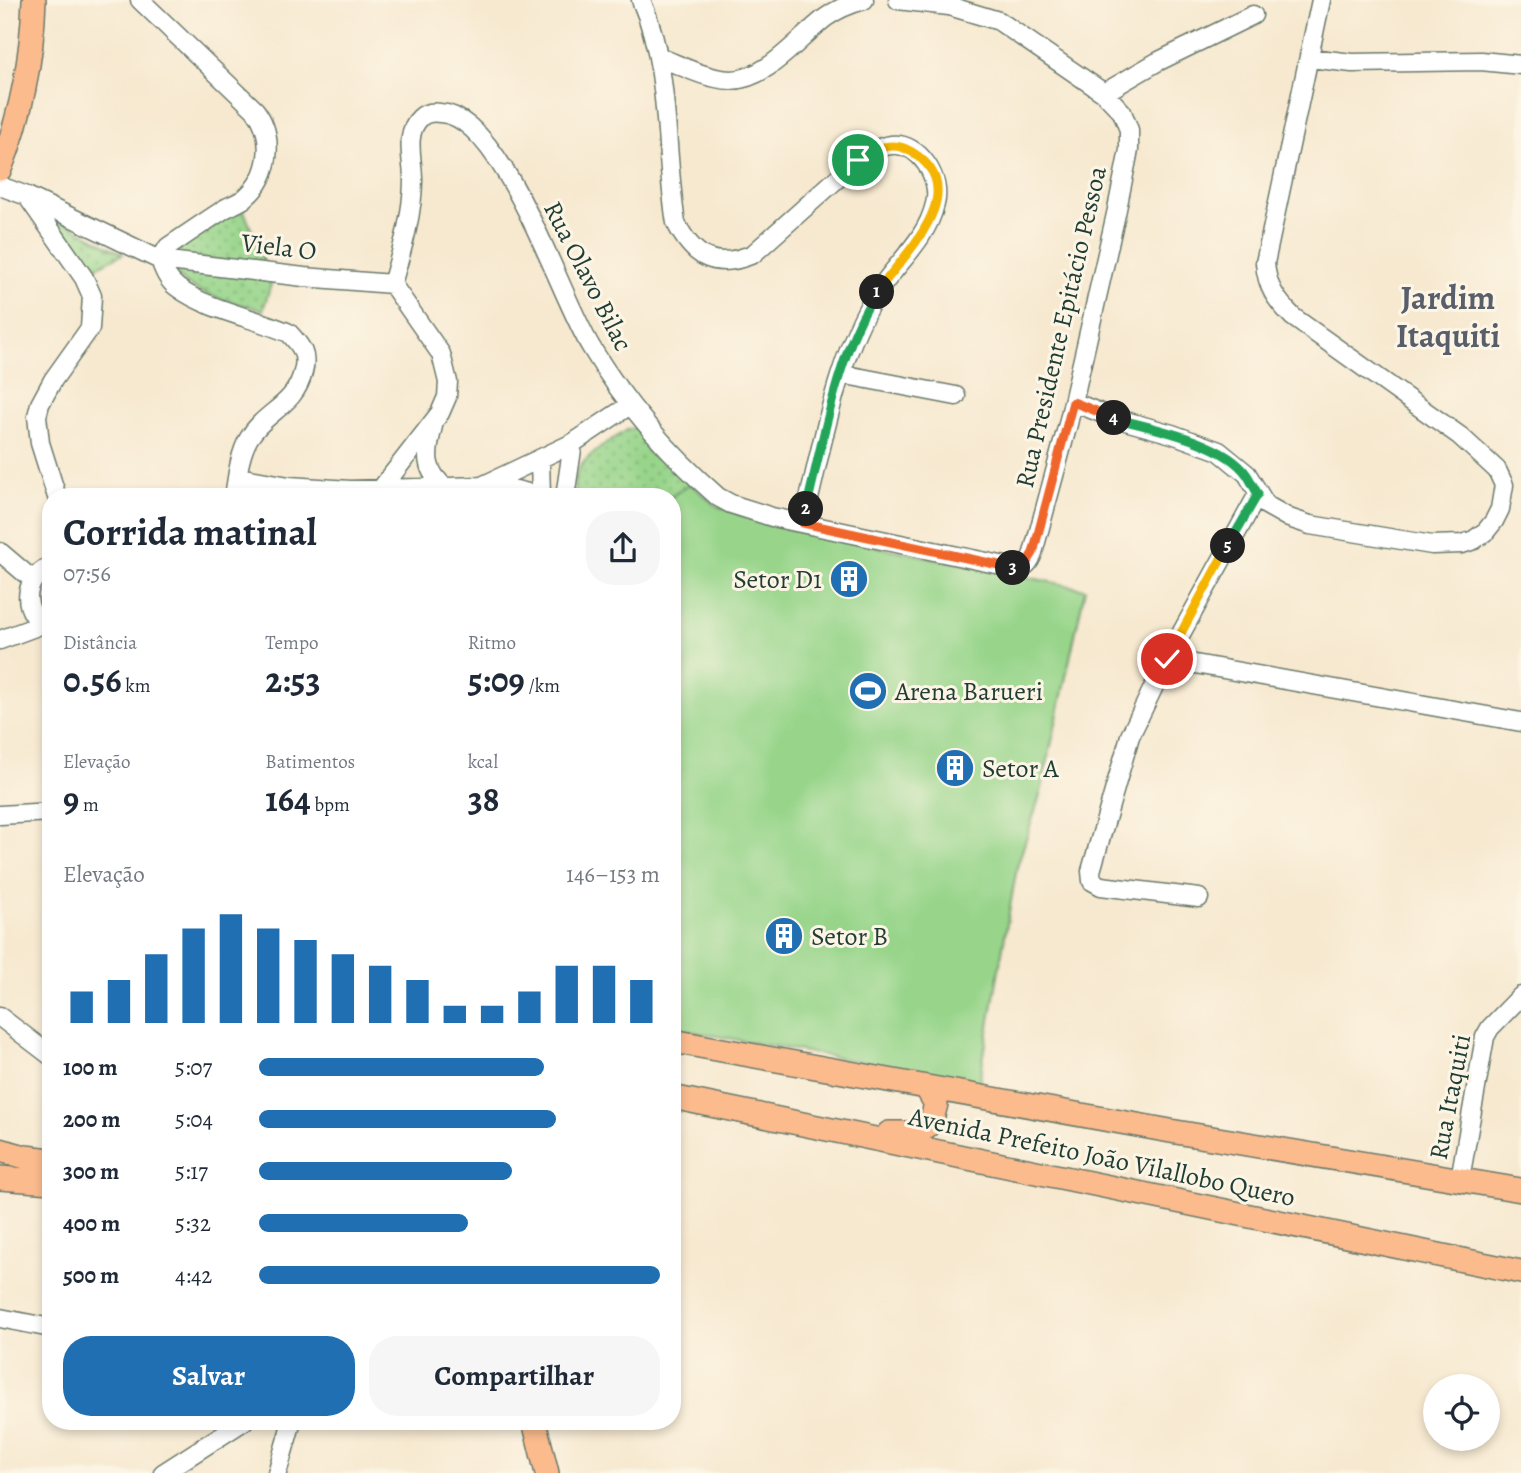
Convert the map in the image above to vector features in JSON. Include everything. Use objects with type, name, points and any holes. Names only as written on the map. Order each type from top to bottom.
[{"type":"main road","points":[[0,169],[11,141],[27,80],[33,37],[34,0]]},
{"type":"main road","name":"Avenida Prefeito João Vilallobo Quero","points":[[681,1043],[1176,1132],[1521,1190]]},
{"type":"main road","points":[[872,1139],[891,1133],[918,1133],[931,1124],[936,1104],[926,1087]]},
{"type":"main road","name":"Avenida Prefeito João Vilallobo Quero","points":[[681,1099],[1521,1272]]},
{"type":"main road","points":[[0,1150],[42,1159]]},
{"type":"main road","points":[[0,1178],[42,1181]]},
{"type":"main road","points":[[536,1430],[547,1473]]},
{"type":"street","points":[[140,0],[255,110],[263,121],[268,146],[264,170],[245,198],[167,247],[160,260]]},
{"type":"street","points":[[641,0],[659,57],[676,223],[684,239],[696,252],[723,262],[736,261],[753,254],[858,160],[877,148],[894,144],[910,150],[932,171],[937,187],[935,205],[920,238],[872,300],[841,374],[803,523]]},
{"type":"street","points":[[659,57],[711,77],[730,80],[749,78],[765,69],[826,17],[845,5],[864,0]]},
{"type":"street","name":"Rua Presidente Epitácio Pessoa","points":[[898,0],[949,6],[999,21],[1104,93],[1122,111],[1129,130],[1129,150],[1073,402],[1033,553],[1024,567],[1015,568]]},
{"type":"street","points":[[1073,402],[1111,417],[1172,434],[1219,451],[1247,474],[1266,505],[1289,518],[1310,525],[1447,546],[1474,540],[1486,531],[1500,509],[1503,485],[1497,470],[1481,454],[1419,406],[1293,317],[1272,292],[1267,278],[1265,263],[1321,0]]},
{"type":"street","points":[[1104,93],[1157,62],[1253,16]]},
{"type":"street","points":[[1310,58],[1352,63],[1480,61],[1521,65]]},
{"type":"street","name":"Rua Olavo Bilac","points":[[392,284],[411,207],[413,181],[410,140],[414,127],[421,117],[430,113],[458,117],[476,130],[495,153],[516,190],[590,345],[630,405],[718,497],[748,510],[1015,568]]},
{"type":"street","points":[[0,186],[27,196],[160,260],[164,271],[176,287],[194,297],[289,333],[300,345],[306,357],[299,385],[290,399],[249,438],[235,488]]},
{"type":"street","points":[[27,196],[85,278],[92,296],[90,328],[53,380],[40,404],[37,416],[40,443],[54,488]]},
{"type":"street","name":"Viela O","points":[[160,260],[392,284]]},
{"type":"street","points":[[382,488],[435,419],[444,405],[448,391],[445,364],[426,331],[392,284]]},
{"type":"street","points":[[841,374],[956,396]]},
{"type":"street","points":[[482,486],[573,443],[630,405]]},
{"type":"street","points":[[435,419],[428,463],[434,479],[446,488]]},
{"type":"street","points":[[566,488],[573,443]]},
{"type":"street","points":[[540,460],[542,488]]},
{"type":"street","points":[[237,477],[320,488]]},
{"type":"street","points":[[459,488],[499,488]]},
{"type":"street","points":[[1199,898],[1101,886],[1092,881],[1091,871],[1127,745],[1167,659],[1258,494]]},
{"type":"street","points":[[0,552],[33,580]]},
{"type":"street","points":[[42,571],[33,580],[28,599],[36,618],[42,622]]},
{"type":"street","points":[[0,640],[42,627]]},
{"type":"street","points":[[1167,659],[1521,722]]},
{"type":"street","points":[[0,815],[42,813]]},
{"type":"street","name":"Rua Itaquiti","points":[[1460,1179],[1485,1037],[1490,1028],[1521,996]]},
{"type":"street","points":[[0,1017],[42,1049]]},
{"type":"street","points":[[0,1318],[42,1327]]},
{"type":"street","points":[[163,1473],[230,1430]]},
{"type":"street","points":[[277,1473],[289,1430]]},
{"type":"green space","points":[[243,208],[265,265],[182,257],[175,252],[176,244]]},
{"type":"green space","points":[[59,219],[123,254],[94,268],[58,222]]},
{"type":"green space","points":[[178,269],[273,278],[263,310],[217,298],[195,289],[177,275]]},
{"type":"green space","points":[[634,428],[641,431],[690,484],[681,490],[575,488],[576,475],[581,465],[627,430]]},
{"type":"green space","name":"Arena Barueri","points":[[690,484],[717,506],[767,524],[1085,589],[1041,792],[1017,867],[979,1083],[681,1030],[681,490]]},
{"type":"place","name":"Setor D1","points":[[849,579]]},
{"type":"place","name":"Arena Barueri","points":[[868,691]]},
{"type":"place","name":"Setor A","points":[[955,768]]},
{"type":"place","name":"Setor B","points":[[784,936]]},
{"type":"district","name":"Jardim Itaquiti","points":[[1448,316]]},
{"type":"route","points":[[858,160],[877,148],[894,144],[910,150],[932,171],[937,187],[935,205],[920,238],[872,300],[848,353],[803,523],[1021,569],[1030,561],[1033,553],[1073,402],[1111,417],[1208,446],[1238,465],[1247,474],[1258,494],[1167,659]]}]
